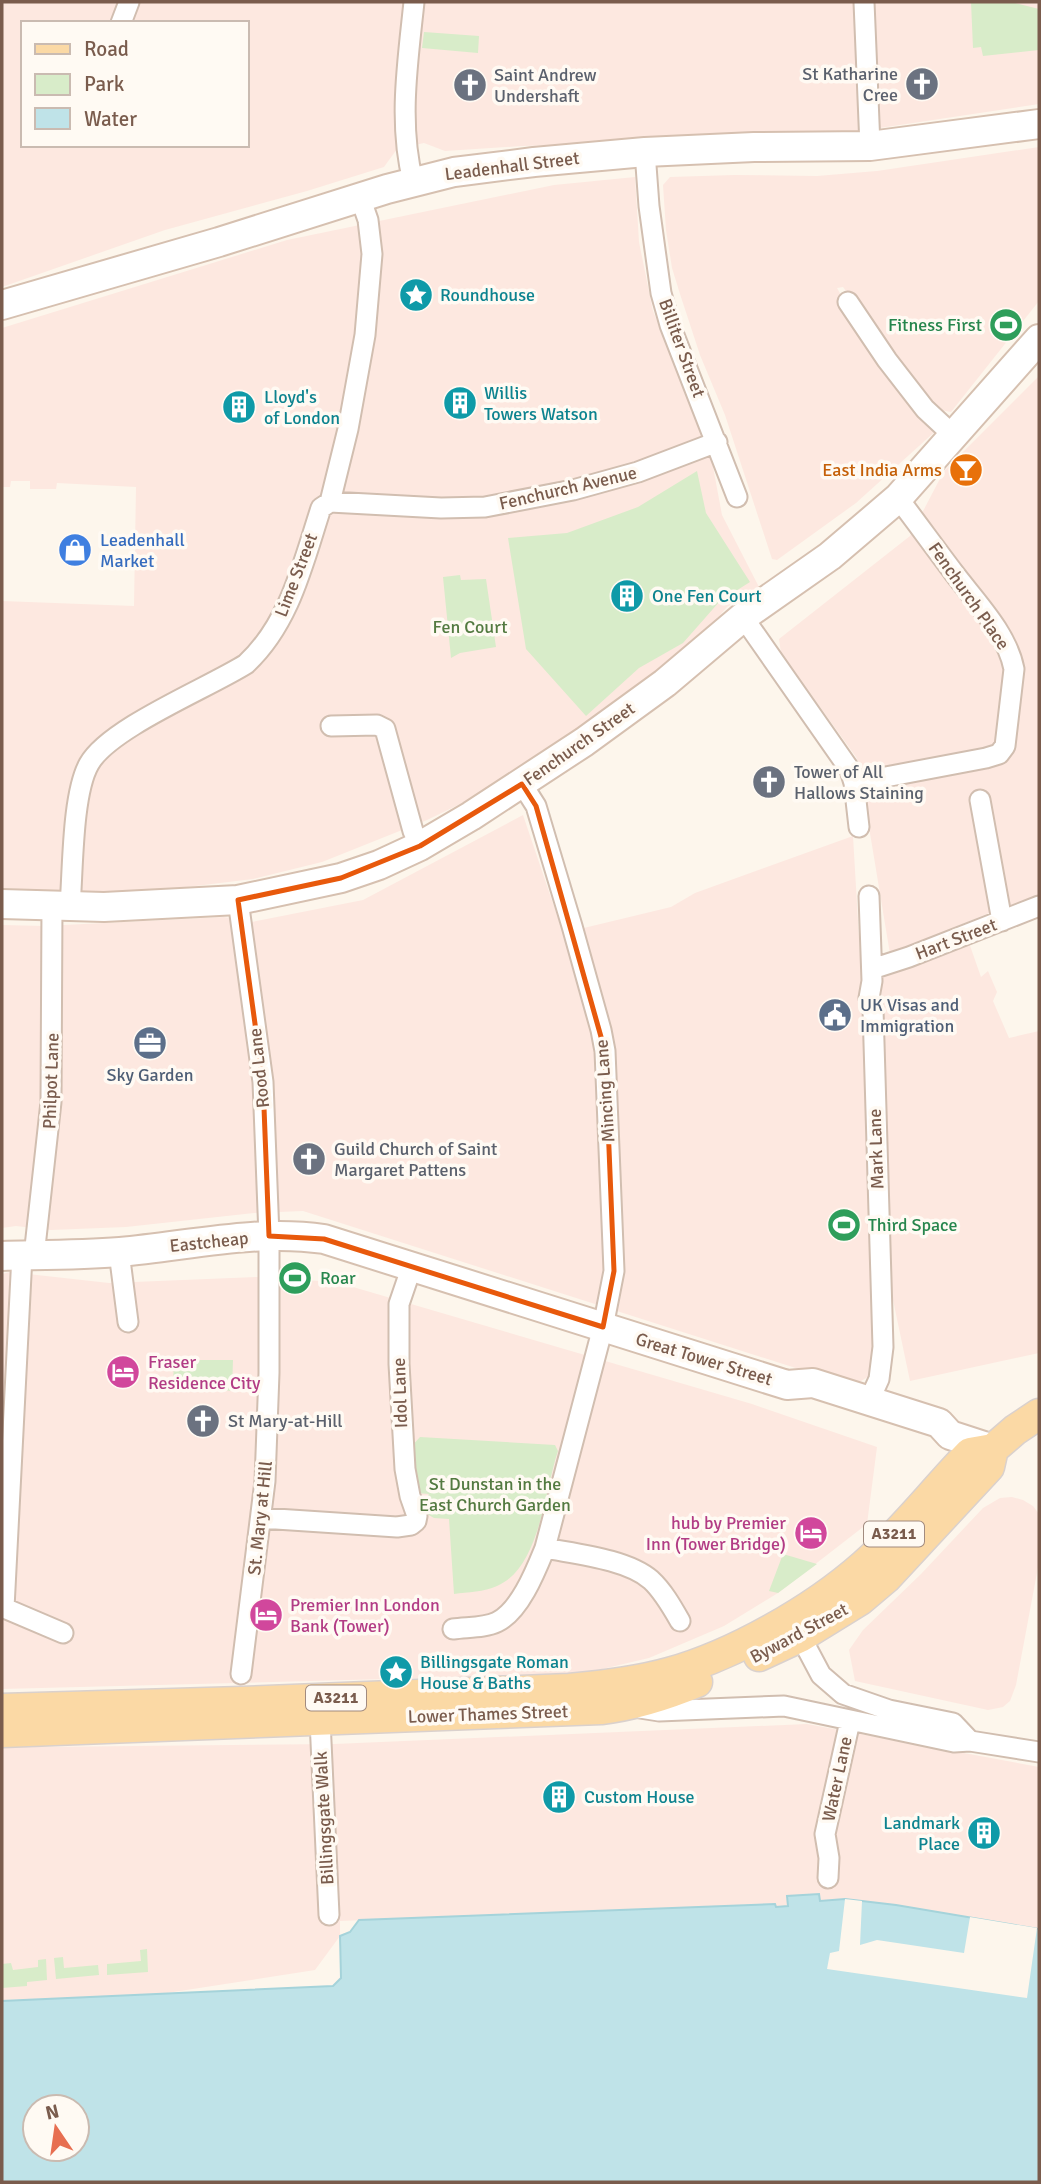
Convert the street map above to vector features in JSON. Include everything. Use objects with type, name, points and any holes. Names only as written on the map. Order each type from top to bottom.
[{"type":"main road","name":"Byward Street","points":[[669,1673],[860,1600],[886,1578],[989,1467],[993,1448],[1039,1414]]},
{"type":"main road","name":"Byward Street","points":[[625,1706],[677,1690],[795,1627]]},
{"type":"main road","name":"Lower Thames Street","points":[[2,1709],[569,1689],[606,1686],[669,1673]]},
{"type":"main road","name":"Lower Thames Street","points":[[2,1732],[550,1712],[625,1706]]},
{"type":"street","points":[[122,21],[129,2]]},
{"type":"street","points":[[413,181],[405,118],[414,2]]},
{"type":"street","points":[[864,2],[870,146]]},
{"type":"street","name":"Leadenhall Street","points":[[2,306],[413,181],[469,170],[645,152],[870,146],[1039,124]]},
{"type":"street","name":"Billiter Street","points":[[645,152],[649,206],[661,293],[670,325],[737,497]]},
{"type":"street","name":"Lime Street","points":[[61,905],[81,786],[90,763],[103,747],[168,706],[246,664],[260,651],[289,603],[321,508],[330,502],[348,429],[365,335],[372,254],[368,220],[360,197]]},
{"type":"street","points":[[848,302],[887,360],[925,409],[953,435]]},
{"type":"street","name":"Fenchurch Street","points":[[2,904],[117,906],[238,900],[341,878],[420,846],[522,784],[584,742],[665,683],[743,617],[819,565],[898,498],[1039,339]]},
{"type":"street","name":"Fenchurch Avenue","points":[[330,502],[441,508],[485,507],[524,501],[638,472],[717,442]]},
{"type":"street","name":"Fenchurch Place","points":[[855,783],[999,754],[1005,746],[1014,669],[1012,658],[989,619],[898,498]]},
{"type":"street","points":[[743,617],[850,770],[855,783],[859,827]]},
{"type":"street","points":[[331,726],[377,725],[385,729],[413,831],[420,846]]},
{"type":"street","name":"Mincing Lane","points":[[453,1629],[497,1622],[509,1613],[535,1573],[545,1548],[603,1327],[614,1271],[605,1051],[572,926],[536,806],[522,784]]},
{"type":"street","points":[[981,800],[1002,921]]},
{"type":"street","name":"Mark Lane","points":[[869,896],[872,968],[869,998],[873,1009],[883,1347],[879,1379],[869,1401]]},
{"type":"street","name":"Rood Lane","points":[[238,900],[263,1082],[269,1236]]},
{"type":"street","name":"Philpot Lane","points":[[3,1607],[19,1256],[51,1114],[61,905]]},
{"type":"street","name":"Hart Street","points":[[872,968],[909,957],[1039,906]]},
{"type":"street","name":"Eastcheap","points":[[19,1256],[119,1252],[298,1235],[324,1239],[412,1266]]},
{"type":"street","name":"St. Mary at Hill","points":[[241,1674],[265,1482],[269,1373],[269,1236]]},
{"type":"street","points":[[119,1252],[128,1322]]},
{"type":"street","name":"Great Tower Street","points":[[412,1266],[787,1385],[813,1383],[939,1423],[950,1435],[993,1448]]},
{"type":"street","name":"Idol Lane","points":[[261,1518],[397,1527],[411,1525],[416,1521],[404,1469],[398,1304],[412,1266]]},
{"type":"street","points":[[787,1385],[807,1399],[931,1439],[950,1435]]},
{"type":"street","points":[[545,1548],[610,1561],[650,1579],[680,1621]]},
{"type":"street","points":[[3,1607],[63,1633]]},
{"type":"street","name":"Lower Thames Street","points":[[795,1627],[821,1675],[843,1694],[889,1710],[954,1723],[970,1741]]},
{"type":"street","name":"Lower Thames Street","points":[[625,1706],[659,1710],[784,1706],[954,1742],[970,1741],[1039,1752]]},
{"type":"street","name":"Billingsgate Walk","points":[[320,1720],[328,1915]]},
{"type":"street","name":"Water Lane","points":[[828,1878],[825,1834],[850,1721]]},
{"type":"highlighted area","points":[[522,784],[536,806],[605,1051],[614,1271],[603,1327],[324,1239],[269,1236],[263,1082],[238,900],[341,878],[420,846]]},
{"type":"shaded area","points":[[2,2],[852,2],[859,15],[860,137],[522,146],[445,151],[424,143],[397,149],[384,167],[165,230],[2,287]]},
{"type":"shaded area","points":[[869,2],[1039,2],[1039,104],[873,129]]},
{"type":"shaded area","points":[[1039,147],[1039,301],[951,412],[940,410],[913,381],[843,287],[837,288],[867,341],[940,427],[856,503],[777,560],[772,559],[725,415],[700,355],[672,268],[663,185],[670,177],[817,176],[877,171]]},
{"type":"shaded area","points":[[635,177],[639,242],[653,311],[711,456],[722,515],[759,587],[727,607],[683,659],[562,755],[427,820],[322,862],[253,879],[154,891],[89,893],[2,888],[2,601],[134,606],[136,487],[57,483],[56,489],[30,489],[30,481],[11,481],[10,487],[2,487],[2,328],[287,240],[554,185]]},
{"type":"shaded area","points":[[1039,376],[1039,896],[999,909],[890,954],[863,791],[863,772],[856,757],[781,653],[779,639],[910,536],[944,471]]},
{"type":"shaded area","points":[[523,815],[563,933],[671,907],[695,893],[853,836],[866,1057],[873,1355],[868,1377],[852,1386],[303,1211],[254,1213],[126,1227],[51,1230],[16,1226],[2,1228],[2,925],[44,926],[224,917],[252,922],[363,900]]},
{"type":"shaded area","points":[[968,940],[981,977],[988,971],[997,992],[993,1001],[1009,1038],[1039,1031],[1039,1353],[910,1381],[888,1276],[881,978],[890,971]]},
{"type":"shaded area","points":[[10,1272],[109,1283],[256,1277],[336,1282],[752,1404],[877,1447],[867,1524],[778,1593],[724,1626],[649,1658],[581,1674],[2,1689],[2,1274]]},
{"type":"shaded area","points":[[1012,1497],[1033,1506],[1039,1514],[1039,1562],[1016,1685],[1010,1701],[1003,1707],[988,1710],[855,1681],[849,1650],[863,1630],[983,1508],[1000,1498]]},
{"type":"shaded area","points":[[807,1724],[1039,1767],[1039,1929],[896,1905],[845,1899],[819,1901],[787,1896],[788,1906],[775,1907],[775,1904],[340,1921],[340,1936],[315,1970],[154,1995],[2,2000],[2,1740],[21,1740],[38,1747],[334,1744]]},
{"type":"green space","points":[[971,2],[1011,2],[1039,9],[1039,50],[983,56],[981,47],[973,48]]},
{"type":"green space","points":[[424,32],[479,36],[478,53],[422,48]]},
{"type":"green space","name":"One Fen Court","points":[[697,471],[706,513],[750,582],[720,601],[683,643],[639,668],[586,716],[526,649],[508,538],[567,533],[638,507]]},
{"type":"green space","name":"Fen Court","points":[[460,575],[461,580],[486,579],[496,647],[460,653],[451,658],[443,577]]},
{"type":"green space","points":[[174,1360],[233,1360],[232,1391],[173,1385]]},
{"type":"green space","name":"St Dunstan in the East Church Garden","points":[[420,1437],[555,1445],[558,1451],[532,1545],[523,1563],[511,1577],[497,1586],[454,1594],[449,1519],[434,1518],[427,1514],[429,1494],[417,1493],[409,1449]]},
{"type":"green space","points":[[783,1554],[817,1564],[778,1593],[769,1591]]},
{"type":"green space","points":[[147,1949],[148,1972],[107,1975],[107,1964],[141,1961],[140,1950]]},
{"type":"green space","points":[[63,1957],[64,1968],[98,1965],[99,1975],[56,1979],[54,1958]]},
{"type":"green space","points":[[46,1959],[47,1980],[27,1982],[27,1986],[2,1988],[2,1964],[11,1963],[13,1970],[38,1967],[38,1960]]},
{"type":"water","points":[[819,1894],[820,1901],[845,1899],[896,1905],[1039,1929],[1039,2182],[2,2182],[2,2001],[333,1986],[341,1978],[340,1936],[350,1932],[359,1920],[775,1904],[776,1907],[788,1906],[787,1896]]},
{"type":"pier","points":[[845,1899],[862,1901],[860,1945],[877,1940],[964,1953],[970,1917],[1037,1928],[1027,1998],[827,1969],[830,1953],[839,1951]]},
{"type":"place","name":"St Katharine Cree","points":[[922,84]]},
{"type":"place","name":"Saint Andrew Undershaft","points":[[470,85]]},
{"type":"place","name":"Roundhouse","points":[[416,295]]},
{"type":"place","name":"Fitness First","points":[[1006,325]]},
{"type":"place","name":"Willis Towers Watson","points":[[460,403]]},
{"type":"place","name":"Lloyd's of London","points":[[239,407]]},
{"type":"place","name":"East India Arms","points":[[966,470]]},
{"type":"place","name":"Leadenhall Market","points":[[75,550]]},
{"type":"place","name":"One Fen Court","points":[[627,596]]},
{"type":"place","name":"Tower of All Hallows Staining","points":[[769,782]]},
{"type":"place","name":"UK Visas and Immigration","points":[[835,1015]]},
{"type":"place","name":"Sky Garden","points":[[150,1043]]},
{"type":"place","name":"Guild Church of Saint Margaret Pattens","points":[[309,1159]]},
{"type":"place","name":"Third Space","points":[[844,1225]]},
{"type":"place","name":"Roar","points":[[295,1278]]},
{"type":"place","name":"Fraser Residence City","points":[[123,1372]]},
{"type":"place","name":"St Mary-at-Hill","points":[[203,1421]]},
{"type":"place","name":"hub by Premier Inn (Tower Bridge)","points":[[811,1533]]},
{"type":"place","name":"Premier Inn London Bank (Tower)","points":[[266,1615]]},
{"type":"place","name":"Billingsgate Roman House & Baths","points":[[396,1672]]},
{"type":"place","name":"Custom House","points":[[559,1797]]},
{"type":"place","name":"Landmark Place","points":[[984,1833]]}]
